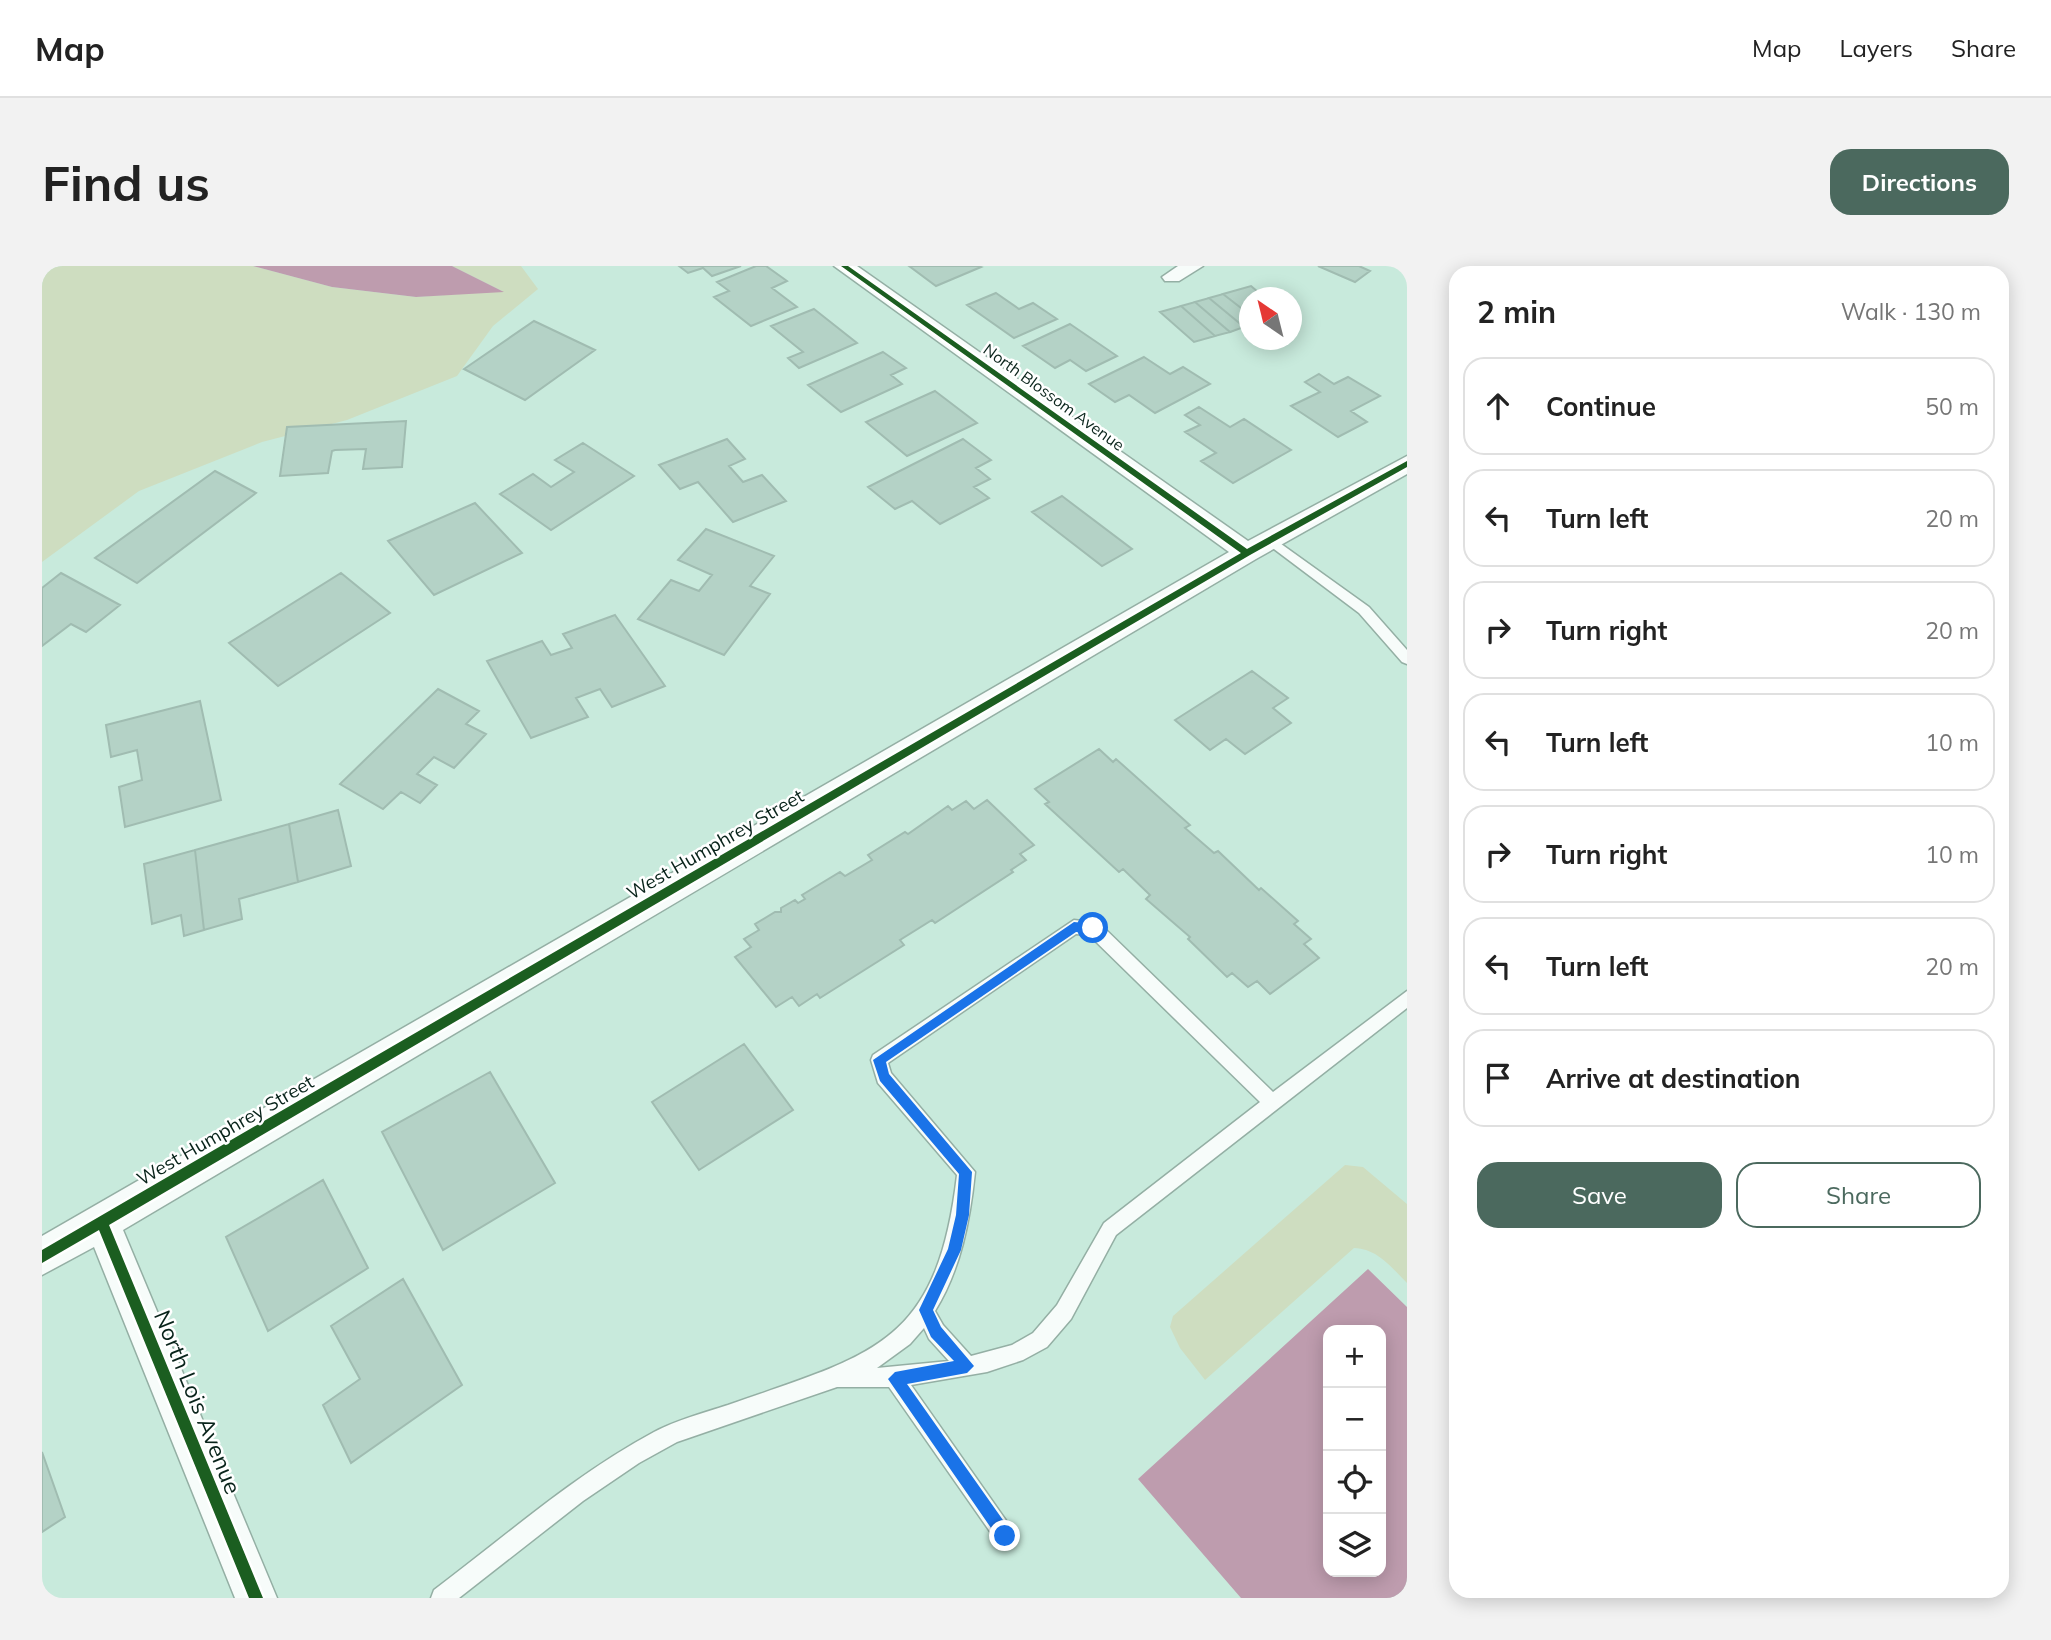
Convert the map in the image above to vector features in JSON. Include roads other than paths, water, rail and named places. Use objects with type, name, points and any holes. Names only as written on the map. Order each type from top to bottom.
[{"type":"street","name":"North Blossom Avenue","points":[[844,266],[1258,547]]},
{"type":"street","points":[[1172,277],[1193,266]]},
{"type":"street","name":"West Humphrey Street","points":[[42,1257],[1258,547],[1407,464]]},
{"type":"street","name":"North Lois Avenue","points":[[102,1223],[256,1598]]},
{"type":"lane","points":[[1258,547],[1364,610],[1407,659]]},
{"type":"lane","points":[[442,1598],[611,1469],[663,1438],[836,1378],[883,1353],[905,1335],[925,1310],[954,1250],[962,1215],[966,1172],[884,1077],[879,1060],[1074,927],[1093,928],[1271,1101]]},
{"type":"lane","points":[[836,1378],[895,1379],[1019,1354],[1056,1325],[1110,1229],[1271,1101],[1407,998]]},
{"type":"lane","points":[[925,1310],[936,1332],[967,1366]]},
{"type":"lane","points":[[895,1379],[1005,1536]]}]
